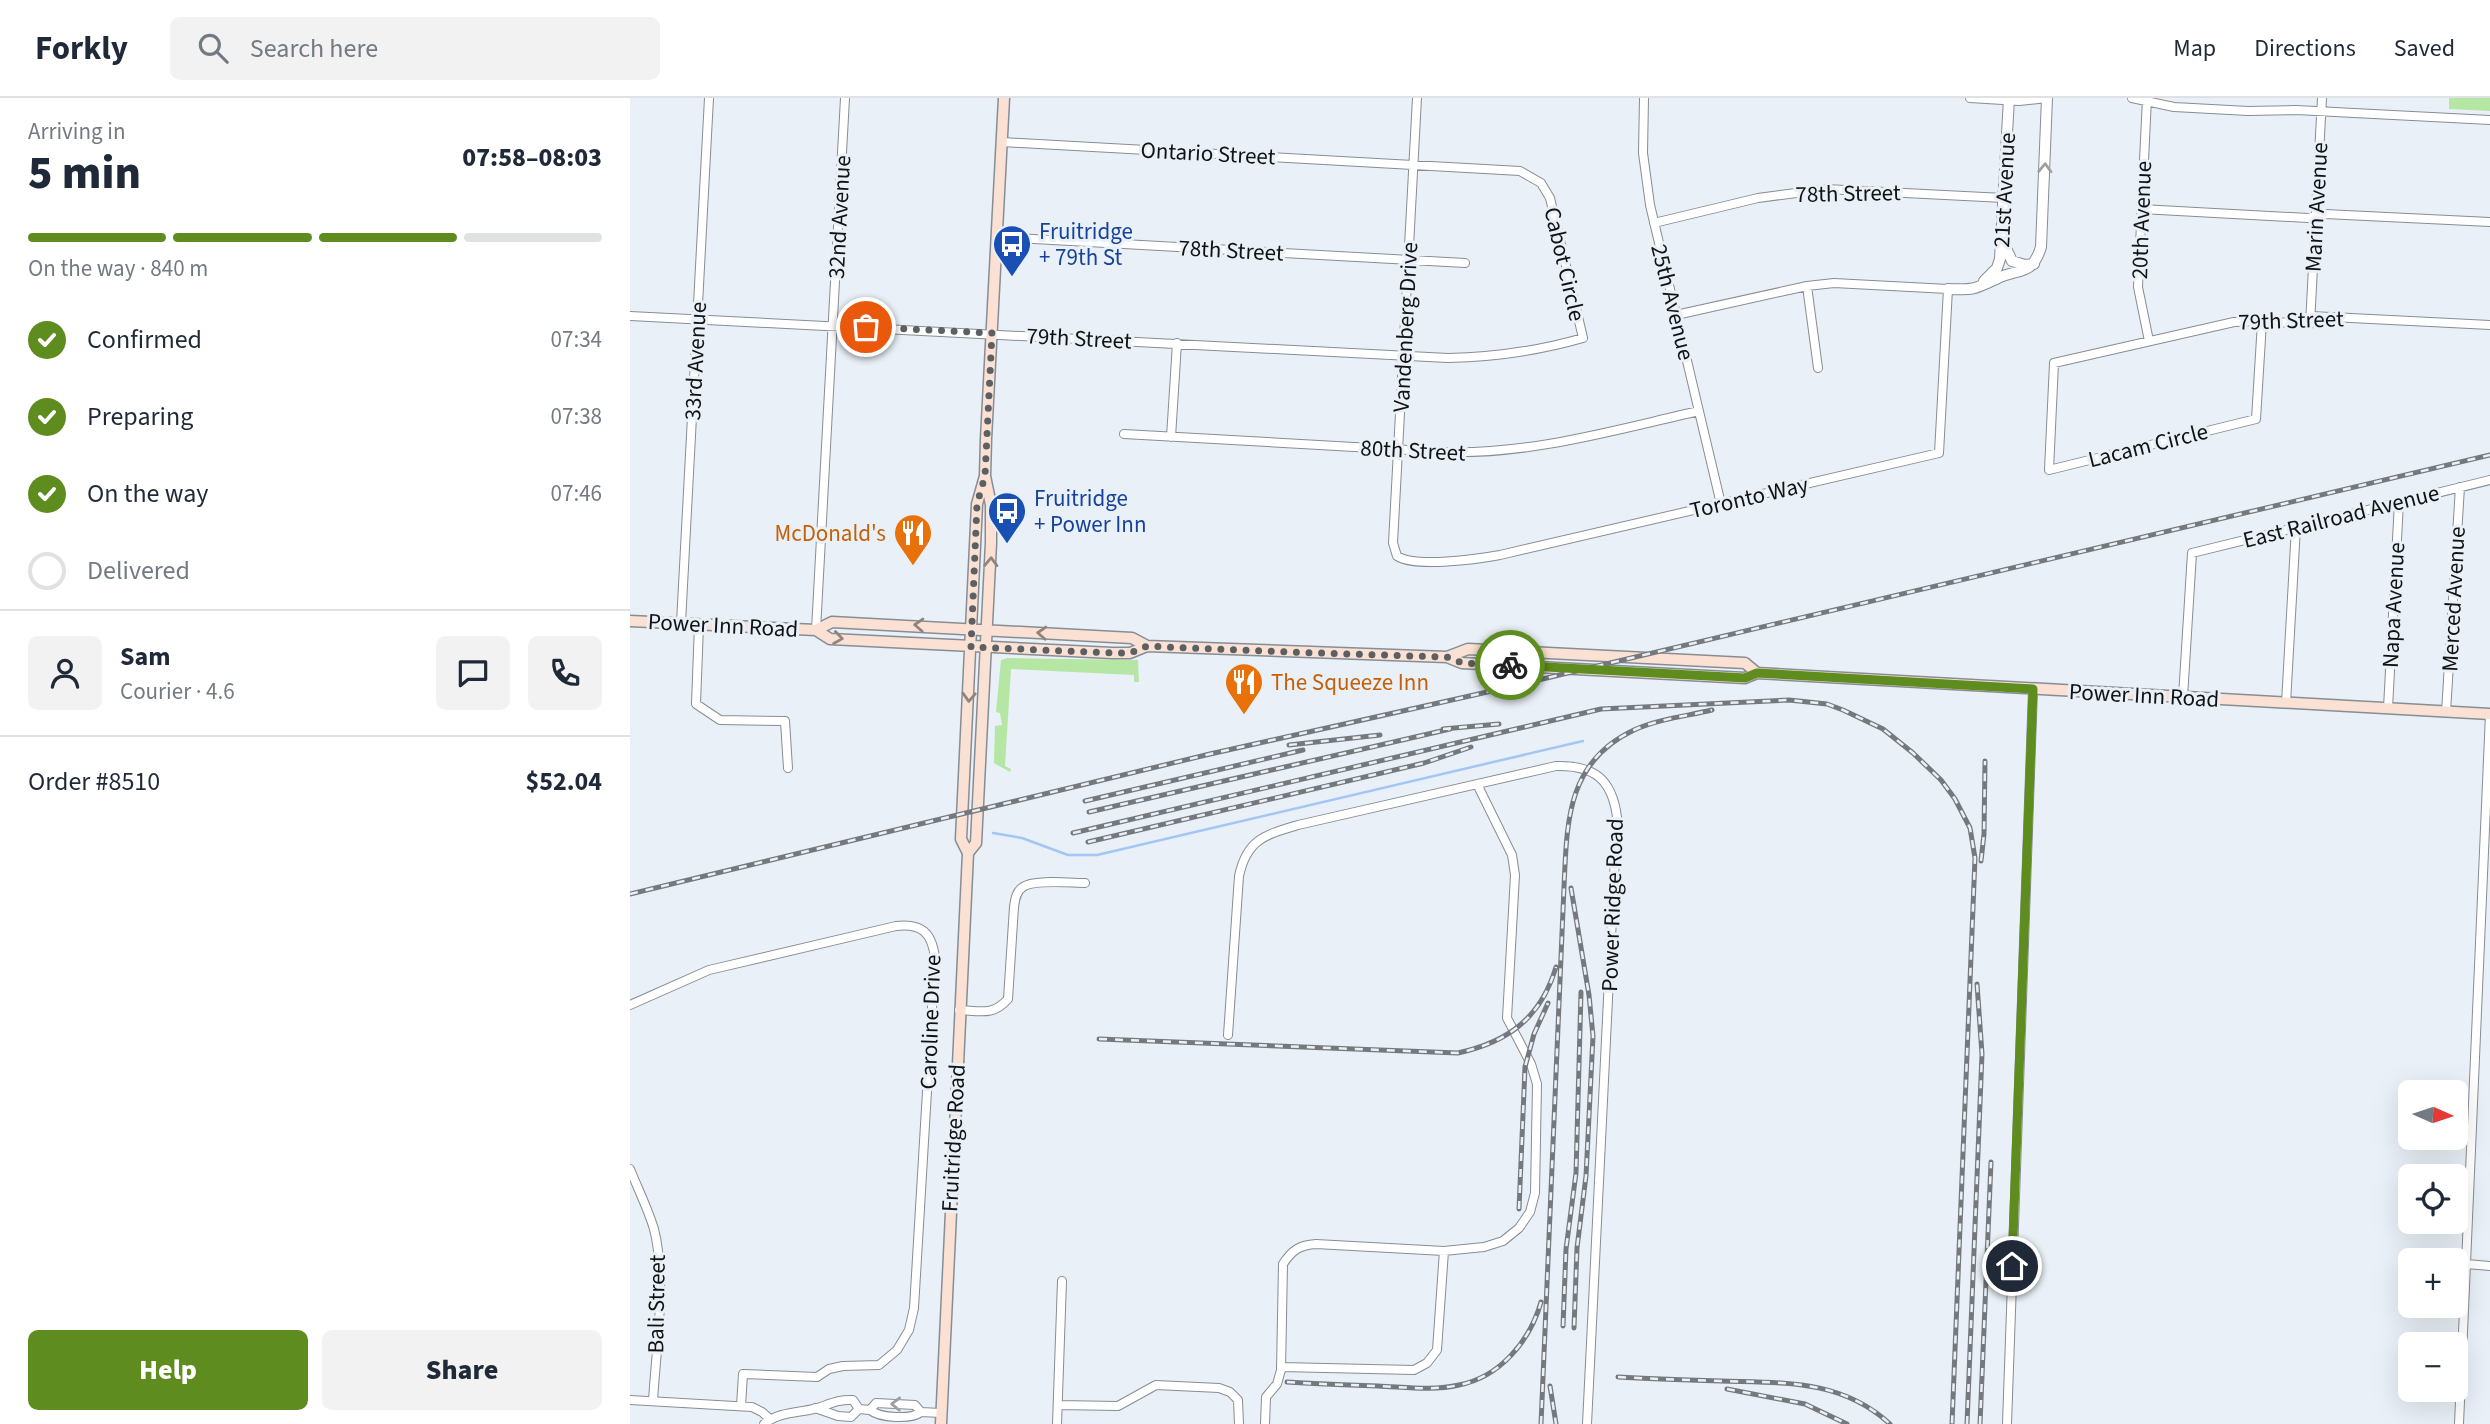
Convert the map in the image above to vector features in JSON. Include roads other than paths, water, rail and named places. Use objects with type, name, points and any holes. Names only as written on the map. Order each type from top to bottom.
[{"type":"main road","name":"Fruitridge Road","points":[[941,1419],[968,853],[961,839],[977,504],[985,476],[1004,98]]},
{"type":"main road","name":"Fruitridge Road","points":[[968,853],[976,843],[992,543],[991,505],[985,476]]},
{"type":"main road","name":"Power Inn Road","points":[[630,621],[816,630],[832,622],[1132,638],[1147,646]]},
{"type":"main road","name":"Power Inn Road","points":[[816,630],[830,639],[986,648],[1130,653],[1147,646],[1447,657],[1462,663],[1745,678],[1757,673],[2490,714]]},
{"type":"street","name":"33rd Avenue","points":[[681,623],[709,98]]},
{"type":"street","name":"32nd Avenue","points":[[816,630],[845,98]]},
{"type":"street","name":"Vandenberg Drive","points":[[1397,556],[1393,543],[1417,98]]},
{"type":"street","name":"25th Avenue","points":[[1644,98],[1643,153],[1654,223],[1721,504]]},
{"type":"street","points":[[1970,98],[2019,101],[2047,98]]},
{"type":"street","name":"21st Avenue","points":[[2034,264],[2042,237],[2047,98]]},
{"type":"street","points":[[2132,98],[2147,99],[2174,107],[2490,120]]},
{"type":"street","name":"Marin Avenue","points":[[2311,316],[2322,98]]},
{"type":"street","name":"21st Avenue","points":[[1971,289],[1986,280],[1997,268],[2009,99]]},
{"type":"street","name":"20th Avenue","points":[[2147,99],[2138,287],[2150,341]]},
{"type":"street","name":"Ontario Street","points":[[1002,142],[1413,164]]},
{"type":"street","name":"Cabot Circle","points":[[1403,356],[1448,358],[1505,355],[1583,338],[1550,198],[1541,183],[1520,171],[1413,164]]},
{"type":"street","name":"78th Street","points":[[1654,223],[1758,198],[1826,189],[2004,198]]},
{"type":"street","points":[[2141,209],[2308,218],[2325,214],[2490,222]]},
{"type":"street","points":[[2001,234],[2012,261],[2025,265],[2034,264]]},
{"type":"street","name":"78th Street","points":[[997,237],[1465,263]]},
{"type":"street","points":[[1676,315],[1807,286],[1853,283],[1948,289],[1980,288],[1998,278],[2027,270],[2034,264]]},
{"type":"street","points":[[1807,286],[1818,368]]},
{"type":"street","name":"Toronto Way","points":[[1397,556],[1407,561],[1479,559],[1939,453],[1948,289]]},
{"type":"street","name":"79th Street","points":[[630,316],[1403,356]]},
{"type":"street","name":"79th Street","points":[[2054,363],[2234,322],[2310,324],[2311,316],[2490,325]]},
{"type":"street","name":"Lacam Circle","points":[[2054,363],[2049,470],[2256,419],[2262,322]]},
{"type":"street","points":[[1171,437],[1177,343]]},
{"type":"street","name":"80th Street","points":[[1124,434],[1465,453],[1548,446],[1699,411]]},
{"type":"street","name":"East Railroad Avenue","points":[[2183,697],[2192,553],[2490,480]]},
{"type":"street","name":"Merced Avenue","points":[[2446,712],[2460,487]]},
{"type":"street","name":"Napa Avenue","points":[[2388,708],[2399,502]]},
{"type":"street","points":[[2286,703],[2296,527]]},
{"type":"street","points":[[699,625],[696,704],[720,720],[785,720],[788,768]]},
{"type":"street","points":[[2007,1424],[2033,689]]},
{"type":"street","points":[[2467,1248],[2490,714]]},
{"type":"street","name":"Power Ridge Road","points":[[1228,1035],[1239,876],[1243,858],[1254,844],[1269,834],[1298,825],[1556,766],[1574,766],[1592,771],[1606,783],[1615,799],[1616,830],[1587,1424]]},
{"type":"street","points":[[1265,1424],[1266,1397],[1277,1384],[1281,1367],[1283,1264],[1290,1252],[1302,1245],[1317,1244],[1444,1251],[1484,1247],[1503,1241],[1519,1228],[1530,1212],[1535,1193],[1537,1084],[1531,1064],[1507,1017],[1515,876],[1512,855],[1477,784]]},
{"type":"street","points":[[959,1010],[987,1012],[999,1009],[1008,999],[1014,907],[1016,895],[1023,886],[1035,883],[1085,883]]},
{"type":"street","name":"Caroline Drive","points":[[630,1005],[709,970],[896,926],[911,925],[924,931],[933,943],[935,958],[916,1280],[909,1330],[897,1350],[879,1365],[843,1366],[829,1369],[817,1377],[743,1374],[741,1406]]},
{"type":"street","name":"Bali Street","points":[[630,1169],[653,1228],[659,1254],[653,1401]]},
{"type":"street","points":[[1281,1367],[1413,1370],[1427,1363],[1437,1350],[1444,1251]]},
{"type":"street","points":[[2468,1264],[2490,1266]]},
{"type":"street","points":[[1057,1424],[1062,1281]]},
{"type":"street","points":[[2459,1424],[2464,1318]]},
{"type":"street","points":[[1058,1405],[1118,1406],[1156,1385],[1219,1388],[1230,1392],[1238,1401],[1239,1424]]},
{"type":"street","points":[[630,1400],[752,1407],[767,1422],[784,1413],[815,1408],[839,1399],[853,1399],[859,1409]]},
{"type":"street","points":[[815,1408],[838,1416],[851,1417],[859,1409]]},
{"type":"street","points":[[859,1409],[870,1410],[875,1414],[915,1417],[922,1412],[941,1419]]},
{"type":"waterway","points":[[993,833],[1022,838],[1068,855],[1097,855],[1583,741]]},
{"type":"railway","points":[[630,894],[1210,754],[1483,693],[2490,455]]},
{"type":"railway","points":[[1073,833],[1601,709],[1789,700],[1827,704],[1883,729],[1941,780],[1955,799],[1970,828],[1975,858],[1952,1424]]},
{"type":"railway","points":[[1541,1424],[1565,863],[1575,796],[1595,759],[1612,743],[1643,726],[1712,710]]},
{"type":"railway","points":[[1443,729],[1499,724]]},
{"type":"railway","points":[[1089,812],[1450,729]]},
{"type":"railway","points":[[1289,745],[1380,735]]},
{"type":"railway","points":[[1088,842],[1424,763],[1471,747]]},
{"type":"railway","points":[[1085,801],[1303,750]]},
{"type":"railway","points":[[1981,861],[1985,761]]},
{"type":"railway","points":[[1571,888],[1593,1036],[1586,1176],[1577,1248],[1574,1328]]},
{"type":"railway","points":[[1099,1039],[1458,1053],[1492,1042],[1520,1025],[1532,1014],[1541,1000],[1556,967]]},
{"type":"railway","points":[[1967,1424],[1982,1054],[1977,984]]},
{"type":"railway","points":[[1563,1326],[1566,1249],[1576,1173],[1581,992]]},
{"type":"railway","points":[[1519,1209],[1525,1067],[1534,1034],[1548,1003]]},
{"type":"railway","points":[[1980,1424],[1991,1162]]},
{"type":"railway","points":[[1287,1382],[1429,1388],[1474,1381],[1500,1366],[1511,1355],[1529,1330],[1541,1302]]},
{"type":"railway","points":[[1618,1377],[1811,1386],[1852,1399],[1890,1424]]},
{"type":"railway","points":[[1550,1386],[1556,1424]]},
{"type":"railway","points":[[1727,1389],[1805,1404],[1847,1424]]},
{"type":"place","name":"Fruitridge + 79th St","points":[[1012,278]]},
{"type":"place","name":"Fruitridge + Power Inn","points":[[1007,545]]},
{"type":"place","name":"McDonald's","points":[[913,567]]},
{"type":"place","name":"The Squeeze Inn","points":[[1244,716]]}]
